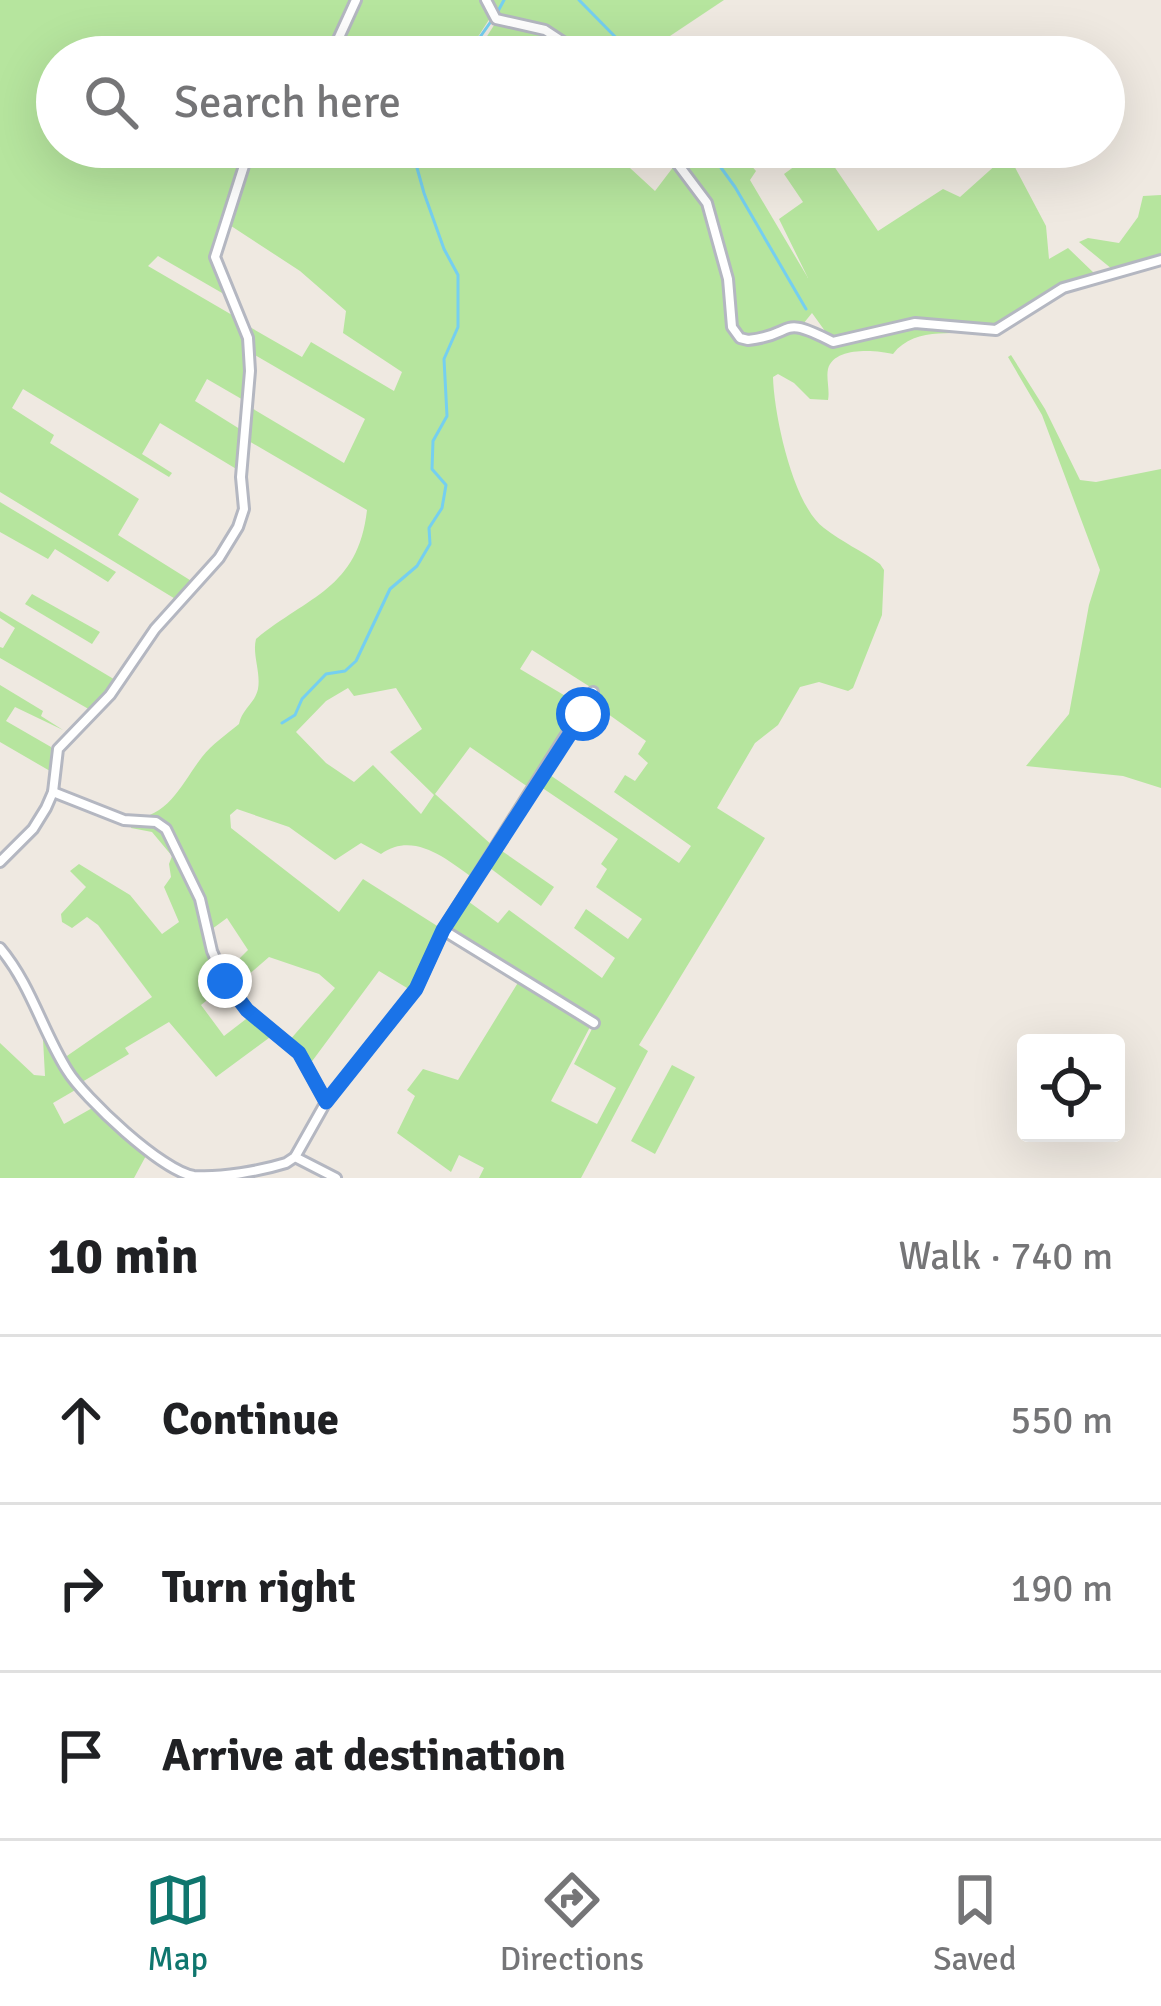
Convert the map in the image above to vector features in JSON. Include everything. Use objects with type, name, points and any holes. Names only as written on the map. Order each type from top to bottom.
[{"type":"street","points":[[340,36],[356,0]]},
{"type":"street","points":[[486,0],[496,19],[554,36]]},
{"type":"street","points":[[0,862],[34,829],[53,792],[58,749],[110,695],[155,629],[219,558],[244,509],[241,477],[250,370],[248,338],[215,257],[243,168]]},
{"type":"street","points":[[681,168],[707,203],[732,300],[732,327],[740,338],[755,340],[794,326],[807,327],[833,342],[915,323],[996,330],[1063,288],[1161,260]]},
{"type":"street","points":[[0,948],[29,990],[68,1071],[121,1128],[178,1171],[206,1177],[271,1168],[295,1157],[326,1102],[416,989],[443,930],[593,692]]},
{"type":"street","points":[[53,792],[124,820],[156,822],[166,829],[200,899],[212,951],[225,981],[247,1010],[299,1053],[326,1102]]},
{"type":"street","points":[[443,930],[594,1023]]},
{"type":"street","points":[[295,1157],[336,1178]]},
{"type":"green space","points":[[0,0],[482,0],[490,18],[478,36],[36,36],[36,168],[630,168],[655,191],[676,168],[706,206],[726,278],[730,328],[744,343],[797,328],[824,340],[825,331],[812,313],[803,324],[741,336],[714,215],[684,168],[753,168],[750,180],[808,278],[779,219],[803,202],[784,174],[792,168],[835,168],[878,231],[943,189],[960,197],[992,168],[1015,168],[1046,226],[1049,259],[1068,248],[1095,274],[1071,281],[1071,290],[1003,329],[926,335],[893,354],[867,351],[838,356],[828,369],[828,400],[810,399],[794,383],[778,374],[773,377],[781,435],[803,500],[824,528],[880,564],[884,570],[882,615],[853,688],[848,691],[819,682],[800,687],[778,725],[755,743],[717,808],[765,838],[639,1045],[648,1051],[581,1178],[479,1178],[484,1168],[459,1155],[451,1172],[397,1133],[415,1096],[407,1090],[423,1069],[458,1080],[519,981],[590,1027],[551,1101],[597,1124],[616,1088],[574,1064],[596,1021],[447,929],[465,899],[498,923],[509,910],[602,978],[615,958],[574,928],[586,909],[628,939],[642,919],[596,887],[607,869],[601,864],[618,839],[538,785],[547,773],[679,863],[691,846],[614,792],[625,775],[635,781],[648,763],[638,754],[646,741],[594,704],[595,690],[532,650],[520,669],[584,707],[531,789],[470,747],[435,794],[493,846],[473,878],[417,846],[381,854],[361,843],[335,860],[289,827],[237,809],[230,815],[231,828],[339,912],[363,879],[442,929],[412,991],[379,971],[310,1064],[289,1041],[335,988],[319,974],[269,957],[232,989],[224,974],[248,950],[227,918],[212,929],[213,947],[208,948],[226,985],[201,1005],[224,1036],[250,1016],[273,1035],[216,1077],[169,1022],[125,1048],[129,1054],[82,1082],[64,1058],[152,997],[98,925],[87,917],[72,928],[62,922],[61,914],[86,887],[70,871],[79,864],[130,895],[162,934],[179,922],[164,887],[171,877],[172,856],[152,832],[131,828],[132,819],[165,805],[206,752],[239,724],[258,689],[256,639],[328,588],[342,574],[362,536],[367,510],[247,440],[250,407],[344,463],[365,419],[253,354],[248,326],[302,357],[311,342],[394,391],[402,372],[343,333],[346,311],[300,271],[222,220],[216,260],[229,297],[158,256],[148,266],[239,319],[245,340],[245,401],[207,379],[195,401],[243,431],[238,470],[160,423],[142,454],[172,473],[169,477],[23,389],[12,408],[54,435],[50,443],[139,499],[118,535],[193,582],[177,600],[0,492]],"holes":[[[348,688],[354,696],[396,688],[422,729],[390,752],[434,795],[421,814],[373,765],[354,782],[326,763],[296,732],[326,701]]]},
{"type":"green space","points":[[489,0],[724,0],[670,36],[559,36],[501,17]]},
{"type":"green space","points":[[496,22],[550,36],[487,36]]},
{"type":"green space","points":[[1161,195],[1161,256],[1112,269],[1079,242],[1088,238],[1119,243],[1138,217],[1143,196]]},
{"type":"green space","points":[[1011,355],[1045,409],[1080,480],[1096,482],[1161,469],[1161,788],[1123,776],[1026,766],[1069,714],[1100,570],[1042,415]]},
{"type":"green space","points":[[0,502],[116,572],[108,582],[55,549],[48,559],[0,532]]},
{"type":"green space","points":[[32,594],[100,632],[92,644],[25,604]]},
{"type":"green space","points":[[0,611],[117,681],[92,711],[0,658],[0,647],[15,628],[0,618]]},
{"type":"green space","points":[[0,685],[43,711],[41,716],[63,730],[15,707],[6,721],[51,747],[50,771],[0,742]]},
{"type":"green space","points":[[499,849],[554,887],[541,906],[486,865]]},
{"type":"green space","points":[[43,1039],[52,1041],[77,1089],[53,1103],[64,1124],[94,1107],[148,1152],[134,1178],[0,1178],[0,1043],[34,1075],[45,1076]]},
{"type":"green space","points":[[672,1065],[695,1077],[655,1154],[631,1141]]},
{"type":"waterway","points":[[497,13],[504,0]]},
{"type":"waterway","points":[[579,0],[614,36]]},
{"type":"waterway","points":[[481,36],[492,20]]},
{"type":"waterway","points":[[282,723],[295,715],[302,699],[326,674],[345,671],[356,661],[390,589],[417,566],[430,544],[429,528],[442,508],[446,485],[432,469],[433,441],[447,416],[444,359],[458,327],[458,275],[444,249],[417,168]]},
{"type":"waterway","points":[[721,168],[806,309]]},
{"type":"route","points":[[225,981],[247,1010],[299,1053],[326,1102],[416,989],[443,930],[583,714]]}]
